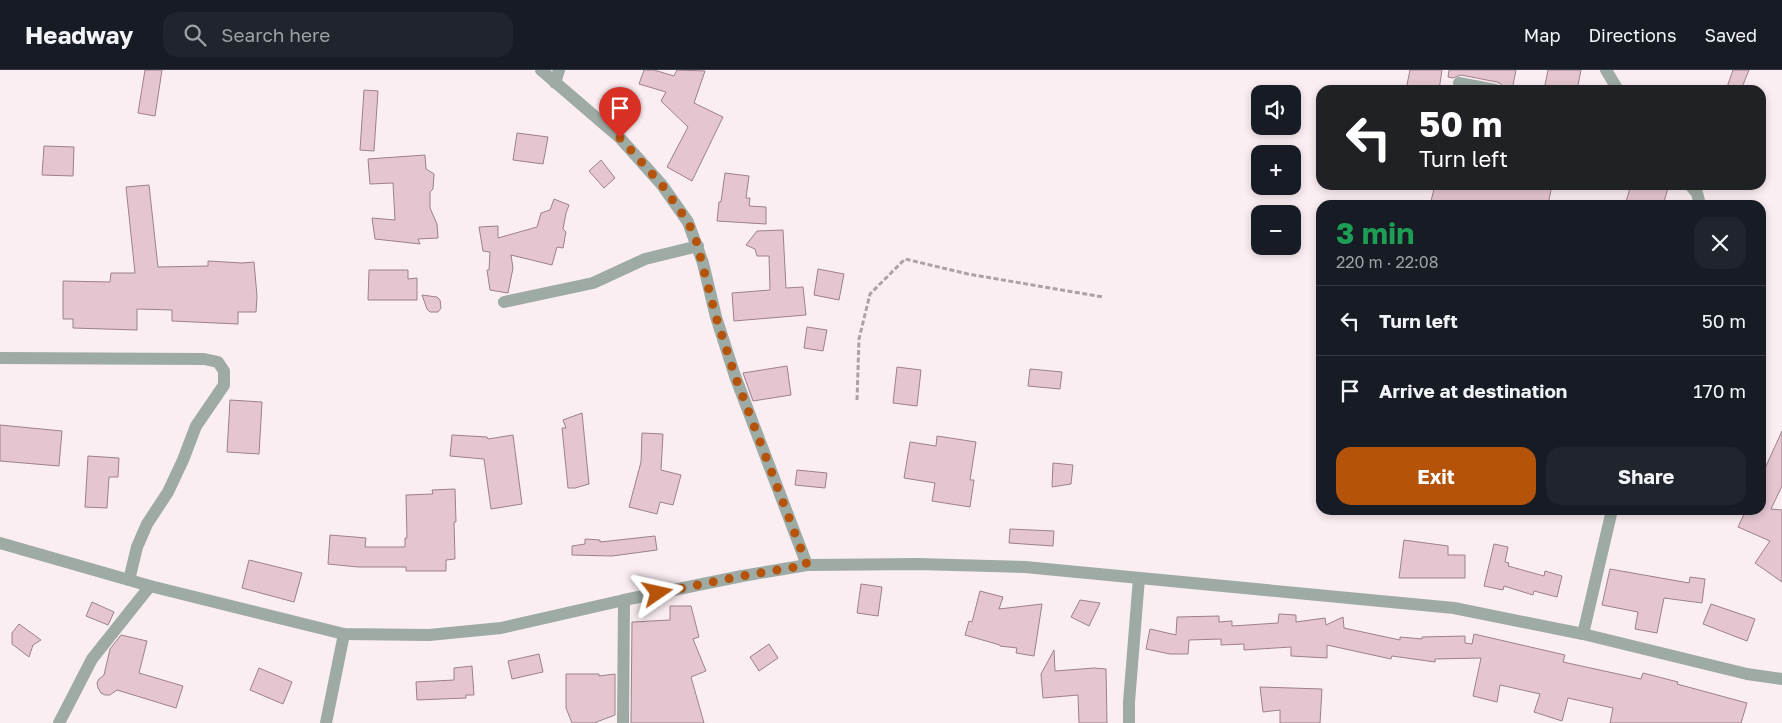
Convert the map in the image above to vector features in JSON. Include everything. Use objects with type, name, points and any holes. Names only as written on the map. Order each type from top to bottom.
[{"type":"street","points":[[541,70],[620,138],[662,185],[688,222],[698,246],[716,317],[735,376],[807,565]]},
{"type":"street","points":[[555,83],[559,70]]},
{"type":"street","points":[[1606,70],[1615,85]]},
{"type":"street","points":[[1459,83],[1469,85]]},
{"type":"street","points":[[504,302],[593,283],[645,259],[698,246]]},
{"type":"street","points":[[0,358],[204,359],[218,362],[224,371],[224,385],[196,426],[184,460],[168,492],[147,524],[138,547],[129,580]]},
{"type":"street","points":[[1583,634],[1611,515]]},
{"type":"street","points":[[0,544],[150,586],[344,634],[430,635],[500,628],[624,600],[807,565],[917,564],[1025,568],[1454,608],[1583,634],[1747,674],[1782,680]]},
{"type":"street","points":[[1129,723],[1139,578]]},
{"type":"street","points":[[59,723],[92,659],[150,586]]},
{"type":"street","points":[[623,723],[624,600]]},
{"type":"street","points":[[326,723],[344,634]]},
{"type":"path","points":[[857,400],[859,339],[870,294],[905,259],[968,274],[1102,297]]},
{"type":"building","points":[[145,70],[162,70],[155,116],[138,113]]},
{"type":"building","points":[[644,70],[654,70],[674,76],[677,70],[705,71],[694,103],[723,117],[692,181],[667,167],[688,127],[661,101],[666,92],[639,84]]},
{"type":"building","points":[[1410,70],[1442,70],[1440,85],[1407,85]]},
{"type":"building","points":[[1449,70],[1516,70],[1513,85],[1501,85],[1497,82],[1461,75],[1453,78],[1448,77]]},
{"type":"building","points":[[1548,70],[1581,70],[1578,85],[1545,85]]},
{"type":"building","points":[[1733,70],[1749,70],[1743,85],[1728,85]]},
{"type":"building","points":[[364,90],[378,91],[374,151],[360,150]]},
{"type":"building","points":[[517,133],[548,137],[543,164],[513,160]]},
{"type":"building","points":[[44,146],[74,147],[73,176],[42,175]]},
{"type":"building","points":[[425,155],[426,169],[434,174],[433,189],[430,192],[430,208],[437,224],[438,238],[418,239],[420,244],[375,239],[372,218],[395,220],[393,183],[370,184],[368,159]]},
{"type":"building","points":[[601,160],[615,178],[604,188],[589,171]]},
{"type":"building","points":[[725,173],[749,176],[746,198],[750,198],[749,206],[766,207],[766,224],[717,221]]},
{"type":"building","points":[[149,185],[158,267],[208,266],[208,261],[254,262],[257,296],[256,312],[238,312],[238,324],[172,321],[172,310],[137,309],[137,330],[73,328],[73,319],[63,319],[63,281],[110,282],[111,273],[135,273],[126,187]]},
{"type":"building","points":[[1434,190],[1551,190],[1549,200],[1431,200]]},
{"type":"building","points":[[1630,190],[1668,190],[1664,200],[1626,200]]},
{"type":"building","points":[[554,199],[569,205],[563,229],[566,232],[563,248],[557,247],[552,265],[511,255],[513,268],[508,293],[490,290],[487,270],[489,270],[490,252],[483,251],[479,227],[498,226],[498,238],[537,227],[541,213],[550,210]]},
{"type":"building","points":[[783,230],[786,288],[803,287],[806,315],[734,321],[732,293],[770,290],[769,256],[757,256],[755,249],[746,245],[757,231]]},
{"type":"building","points":[[818,269],[844,274],[839,300],[814,295]]},
{"type":"building","points":[[369,270],[408,270],[408,279],[417,278],[417,300],[368,300]]},
{"type":"building","points":[[422,295],[437,297],[440,300],[441,308],[438,312],[430,312],[427,309]]},
{"type":"building","points":[[807,327],[827,330],[823,351],[804,348]]},
{"type":"building","points":[[787,366],[791,395],[753,401],[743,373]]},
{"type":"building","points":[[897,367],[921,370],[917,406],[893,403]]},
{"type":"building","points":[[1030,369],[1062,372],[1060,389],[1028,386]]},
{"type":"building","points":[[230,400],[262,402],[259,454],[227,452]]},
{"type":"building","points":[[582,413],[589,484],[568,488],[562,428],[566,428],[563,420]]},
{"type":"building","points":[[0,425],[62,431],[59,466],[0,461]]},
{"type":"building","points":[[1782,431],[1782,486],[1771,509],[1782,510],[1782,582],[1755,563],[1770,541],[1738,527],[1744,515],[1766,515],[1766,466]]},
{"type":"building","points":[[642,433],[663,434],[661,470],[681,475],[673,505],[660,502],[657,514],[629,507],[641,462]]},
{"type":"building","points":[[452,435],[487,437],[488,439],[513,435],[522,504],[491,509],[484,459],[450,456]]},
{"type":"building","points":[[937,436],[976,442],[970,480],[974,480],[970,507],[932,501],[935,483],[904,478],[910,442],[936,446]]},
{"type":"building","points":[[88,456],[119,458],[118,477],[109,477],[107,508],[85,507]]},
{"type":"building","points":[[1053,463],[1073,465],[1071,484],[1052,487]]},
{"type":"building","points":[[797,470],[827,473],[825,488],[795,485]]},
{"type":"building","points":[[455,489],[455,559],[446,560],[446,571],[406,571],[406,567],[358,567],[328,564],[330,535],[366,538],[365,547],[405,547],[405,538],[407,538],[406,495],[433,494],[432,490]]},
{"type":"building","points":[[1010,529],[1054,531],[1053,546],[1009,543]]},
{"type":"building","points":[[655,536],[657,550],[612,556],[572,555],[572,546],[585,544],[585,539],[600,540],[600,542]]},
{"type":"building","points":[[1404,540],[1448,546],[1448,555],[1465,555],[1465,578],[1399,578]]},
{"type":"building","points":[[1494,544],[1508,547],[1505,562],[1509,563],[1508,566],[1544,576],[1545,571],[1562,576],[1557,597],[1534,591],[1533,595],[1504,586],[1503,590],[1484,586]]},
{"type":"building","points":[[249,560],[302,573],[294,602],[242,588]]},
{"type":"building","points":[[1610,569],[1689,583],[1690,577],[1705,579],[1702,603],[1664,598],[1657,633],[1635,629],[1638,612],[1602,605]]},
{"type":"building","points":[[861,584],[882,587],[878,616],[857,613]]},
{"type":"building","points":[[980,591],[1003,597],[999,609],[1042,604],[1034,656],[1016,653],[1017,648],[1000,646],[965,635],[969,621],[972,622]]},
{"type":"building","points":[[1080,600],[1100,603],[1089,626],[1071,617]]},
{"type":"building","points":[[92,602],[114,612],[108,625],[86,616]]},
{"type":"building","points":[[1711,604],[1755,619],[1747,641],[1703,624]]},
{"type":"building","points":[[670,606],[691,606],[699,637],[693,639],[706,671],[691,677],[704,723],[631,723],[632,622],[670,620]]},
{"type":"building","points":[[1279,614],[1296,615],[1296,622],[1325,618],[1326,625],[1343,617],[1344,628],[1400,640],[1400,637],[1422,639],[1422,637],[1465,636],[1465,643],[1472,644],[1474,634],[1565,655],[1563,662],[1641,679],[1643,673],[1747,703],[1741,723],[1610,723],[1613,708],[1568,698],[1562,721],[1534,712],[1540,694],[1500,685],[1497,702],[1473,696],[1481,658],[1435,659],[1435,662],[1392,656],[1391,659],[1327,645],[1327,658],[1291,656],[1291,647],[1244,650],[1244,644],[1221,645],[1221,639],[1189,640],[1188,654],[1170,654],[1146,649],[1150,629],[1176,635],[1177,617],[1219,616],[1219,622],[1232,621],[1232,626],[1278,623]]},
{"type":"building","points":[[19,624],[41,640],[33,645],[29,657],[12,644],[12,633]]},
{"type":"building","points":[[121,635],[147,641],[139,673],[183,686],[176,708],[117,690],[110,695],[101,693],[97,683],[104,675],[110,649]]},
{"type":"building","points":[[769,644],[778,658],[759,671],[750,657]]},
{"type":"building","points":[[1054,650],[1055,671],[1106,669],[1107,723],[1079,723],[1078,695],[1043,698],[1041,674]]},
{"type":"building","points":[[539,654],[543,672],[512,679],[508,661]]},
{"type":"building","points":[[472,666],[474,695],[466,695],[466,698],[417,700],[416,682],[454,680],[454,668]]},
{"type":"building","points":[[259,668],[292,682],[283,704],[250,690]]},
{"type":"building","points":[[566,674],[599,674],[599,676],[615,674],[615,715],[594,723],[572,723],[566,708]]},
{"type":"building","points":[[1260,687],[1322,689],[1320,723],[1280,723],[1280,710],[1263,712]]},
{"type":"route","points":[[620,138],[662,185],[688,222],[696,240],[716,317],[735,376],[807,565],[658,593]]}]
